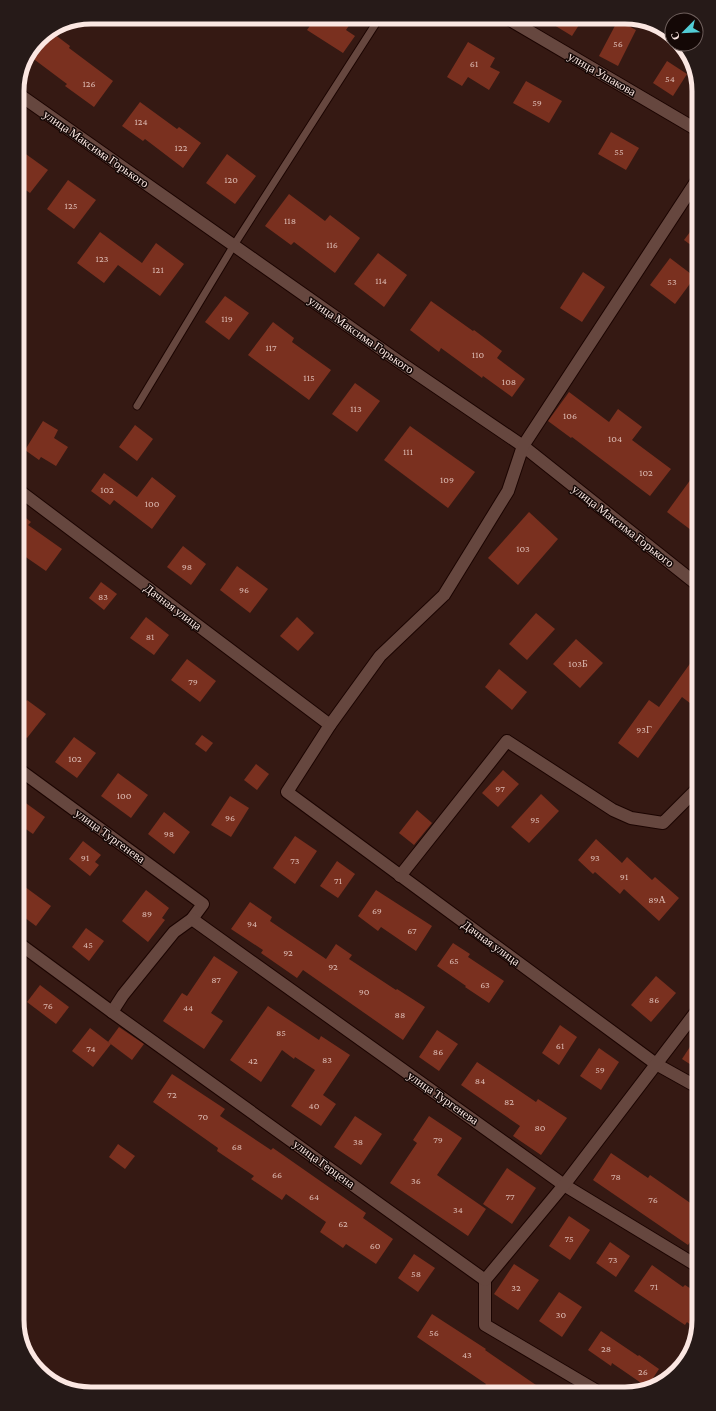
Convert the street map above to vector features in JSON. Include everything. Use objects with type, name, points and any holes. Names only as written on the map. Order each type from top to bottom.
[{"type":"street","name":"улица Ушакова","points":[[517,24],[692,128]]},
{"type":"street","name":"улица Максима Горького","points":[[24,98],[394,358],[523,446],[692,580]]},
{"type":"street","points":[[330,726],[380,656],[444,595],[508,492],[523,446],[692,188]]},
{"type":"street","name":"Дачная улица","points":[[24,494],[330,726],[287,792],[656,1064],[692,1084]]},
{"type":"street","points":[[400,876],[507,741],[613,810],[631,818],[663,823],[692,794]]},
{"type":"street","name":"улица Тургенева","points":[[24,773],[202,904],[192,920],[564,1185],[692,1263]]},
{"type":"street","points":[[112,1012],[123,995],[174,932],[192,920]]},
{"type":"street","name":"улица Герцена","points":[[24,947],[485,1280]]},
{"type":"street","points":[[590,1387],[485,1325],[485,1280],[564,1185],[692,1017]]},
{"type":"lane","points":[[137,406],[234,245],[376,24]]},
{"type":"building","points":[[311,24],[350,24],[346,30],[355,36],[343,53],[307,30]]},
{"type":"building","points":[[552,24],[580,24],[572,36]]},
{"type":"building","points":[[616,24],[625,24],[636,30],[618,66],[599,56]]},
{"type":"building","points":[[55,35],[70,46],[69,48],[113,81],[94,107],[65,86],[67,84],[33,58],[38,50]]},
{"type":"building","points":[[468,42],[495,58],[490,67],[500,72],[489,90],[468,77],[462,86],[447,77]]},
{"type":"building","points":[[667,61],[687,74],[673,96],[653,83]]},
{"type":"building","points":[[526,81],[562,101],[549,123],[513,103]]},
{"type":"building","points":[[140,102],[177,129],[179,127],[201,143],[183,168],[145,139],[143,141],[122,126]]},
{"type":"building","points":[[611,132],[639,148],[626,170],[598,154]]},
{"type":"building","points":[[24,153],[48,170],[30,193],[24,189]]},
{"type":"building","points":[[227,154],[256,176],[235,204],[206,183]]},
{"type":"building","points":[[68,180],[96,200],[74,229],[47,209]]},
{"type":"building","points":[[289,194],[325,221],[330,215],[360,238],[335,273],[294,242],[291,245],[265,226]]},
{"type":"building","points":[[692,229],[692,246],[684,240]]},
{"type":"building","points":[[100,232],[142,263],[156,243],[184,264],[160,296],[118,265],[104,283],[77,263]]},
{"type":"building","points":[[378,253],[407,275],[384,307],[354,284]]},
{"type":"building","points":[[670,258],[692,275],[692,281],[675,304],[650,285]]},
{"type":"building","points":[[583,272],[605,287],[582,322],[560,308]]},
{"type":"building","points":[[225,296],[249,313],[229,340],[205,322]]},
{"type":"building","points":[[431,301],[502,351],[497,358],[525,379],[512,397],[483,376],[482,378],[441,348],[439,352],[410,330]]},
{"type":"building","points":[[273,322],[294,338],[292,342],[331,370],[309,400],[248,355]]},
{"type":"building","points":[[355,383],[380,401],[357,432],[332,414]]},
{"type":"building","points":[[569,392],[609,422],[618,409],[642,427],[632,440],[671,469],[650,496],[572,437],[571,438],[548,421]]},
{"type":"building","points":[[43,421],[58,430],[54,438],[68,447],[56,466],[41,457],[39,460],[25,450]]},
{"type":"building","points":[[135,425],[153,439],[137,461],[119,447]]},
{"type":"building","points":[[410,426],[475,472],[448,508],[384,460]]},
{"type":"building","points":[[104,473],[137,497],[152,477],[176,496],[152,529],[114,500],[110,505],[91,491]]},
{"type":"building","points":[[692,478],[692,531],[667,512]]},
{"type":"building","points":[[529,512],[558,539],[518,585],[488,558]]},
{"type":"building","points":[[24,516],[31,522],[28,525],[62,549],[46,571],[24,556]]},
{"type":"building","points":[[183,546],[206,564],[191,585],[167,567]]},
{"type":"building","points":[[237,566],[268,589],[250,613],[220,590]]},
{"type":"building","points":[[101,582],[117,594],[104,610],[89,598]]},
{"type":"building","points":[[536,613],[555,629],[527,660],[509,644]]},
{"type":"building","points":[[146,617],[169,635],[154,655],[130,638]]},
{"type":"building","points":[[297,617],[314,633],[298,651],[280,636]]},
{"type":"building","points":[[576,639],[603,663],[580,688],[553,664]]},
{"type":"building","points":[[187,659],[216,681],[200,702],[171,680]]},
{"type":"building","points":[[692,661],[692,705],[682,697],[638,758],[618,743],[649,700],[659,707]]},
{"type":"building","points":[[499,669],[527,692],[512,710],[485,687]]},
{"type":"building","points":[[27,700],[46,714],[27,738],[24,736],[24,704]]},
{"type":"building","points":[[202,735],[213,743],[206,752],[195,744]]},
{"type":"building","points":[[74,737],[96,753],[77,778],[55,762]]},
{"type":"building","points":[[256,764],[269,774],[257,790],[244,780]]},
{"type":"building","points":[[503,770],[519,784],[498,807],[482,793]]},
{"type":"building","points":[[118,773],[148,795],[131,818],[101,796]]},
{"type":"building","points":[[541,794],[559,811],[529,843],[511,827]]},
{"type":"building","points":[[230,796],[249,808],[231,837],[211,825]]},
{"type":"building","points":[[24,802],[45,817],[33,834],[24,828]]},
{"type":"building","points":[[417,810],[432,823],[414,845],[399,833]]},
{"type":"building","points":[[164,812],[190,832],[174,854],[148,834]]},
{"type":"building","points":[[295,836],[317,851],[295,884],[273,868]]},
{"type":"building","points":[[596,839],[622,863],[627,857],[652,880],[655,877],[679,898],[659,921],[624,889],[620,894],[595,872],[593,874],[578,860]]},
{"type":"building","points":[[83,841],[101,855],[95,862],[99,865],[90,876],[69,859]]},
{"type":"building","points":[[337,861],[355,874],[338,898],[320,886]]},
{"type":"building","points":[[24,886],[51,906],[36,926],[24,917]]},
{"type":"building","points":[[146,890],[169,908],[162,918],[165,920],[148,942],[122,921]]},
{"type":"building","points":[[376,890],[432,926],[416,951],[381,927],[378,931],[358,916]]},
{"type":"building","points":[[250,902],[272,917],[270,921],[326,959],[336,944],[352,955],[349,959],[425,1007],[403,1040],[303,970],[297,978],[261,953],[263,950],[231,929]]},
{"type":"building","points":[[86,928],[104,941],[89,961],[72,947]]},
{"type":"building","points":[[453,943],[470,954],[468,957],[504,981],[489,1003],[437,966]]},
{"type":"building","points":[[214,956],[238,972],[211,1013],[223,1021],[204,1049],[163,1021],[182,993],[187,996]]},
{"type":"building","points":[[656,976],[676,993],[651,1022],[631,1005]]},
{"type":"building","points":[[40,985],[69,1007],[56,1024],[27,1002]]},
{"type":"building","points":[[268,1006],[319,1040],[321,1036],[350,1055],[323,1095],[336,1104],[321,1126],[291,1106],[315,1070],[295,1057],[294,1059],[282,1050],[261,1082],[230,1060]]},
{"type":"building","points":[[560,1025],[577,1037],[559,1065],[542,1053]]},
{"type":"building","points":[[119,1027],[144,1044],[132,1060],[108,1042]]},
{"type":"building","points":[[90,1028],[111,1044],[93,1067],[72,1051]]},
{"type":"building","points":[[437,1030],[458,1044],[439,1071],[419,1057]]},
{"type":"building","points":[[692,1044],[692,1065],[682,1059]]},
{"type":"building","points":[[599,1048],[619,1062],[601,1090],[580,1076]]},
{"type":"building","points":[[477,1062],[536,1102],[538,1099],[567,1118],[541,1155],[513,1136],[520,1126],[461,1085]]},
{"type":"building","points":[[172,1074],[225,1109],[220,1116],[271,1150],[273,1148],[366,1213],[363,1218],[393,1239],[376,1264],[346,1244],[343,1248],[320,1232],[326,1222],[286,1194],[282,1200],[251,1179],[254,1176],[217,1151],[218,1148],[153,1102]]},
{"type":"building","points":[[355,1116],[382,1134],[361,1165],[334,1147]]},
{"type":"building","points":[[429,1116],[462,1138],[437,1175],[486,1209],[468,1236],[390,1183],[417,1143],[413,1140]]},
{"type":"building","points":[[118,1144],[135,1156],[125,1169],[109,1157]]},
{"type":"building","points":[[611,1153],[648,1178],[650,1175],[692,1204],[692,1239],[688,1245],[593,1180]]},
{"type":"building","points":[[507,1168],[536,1188],[512,1224],[483,1204]]},
{"type":"building","points":[[569,1216],[590,1230],[570,1260],[549,1246]]},
{"type":"building","points":[[610,1242],[630,1256],[616,1277],[596,1263]]},
{"type":"building","points":[[414,1254],[435,1268],[418,1292],[398,1278]]},
{"type":"building","points":[[514,1264],[539,1280],[518,1310],[494,1294]]},
{"type":"building","points":[[652,1265],[683,1287],[685,1285],[692,1290],[692,1326],[687,1322],[685,1325],[634,1291]]},
{"type":"building","points":[[559,1292],[582,1307],[562,1337],[539,1321]]},
{"type":"building","points":[[432,1314],[486,1349],[485,1350],[539,1387],[486,1387],[485,1386],[486,1384],[417,1337]]},
{"type":"building","points":[[601,1331],[659,1369],[650,1382],[643,1384],[612,1363],[611,1366],[588,1350]]}]
